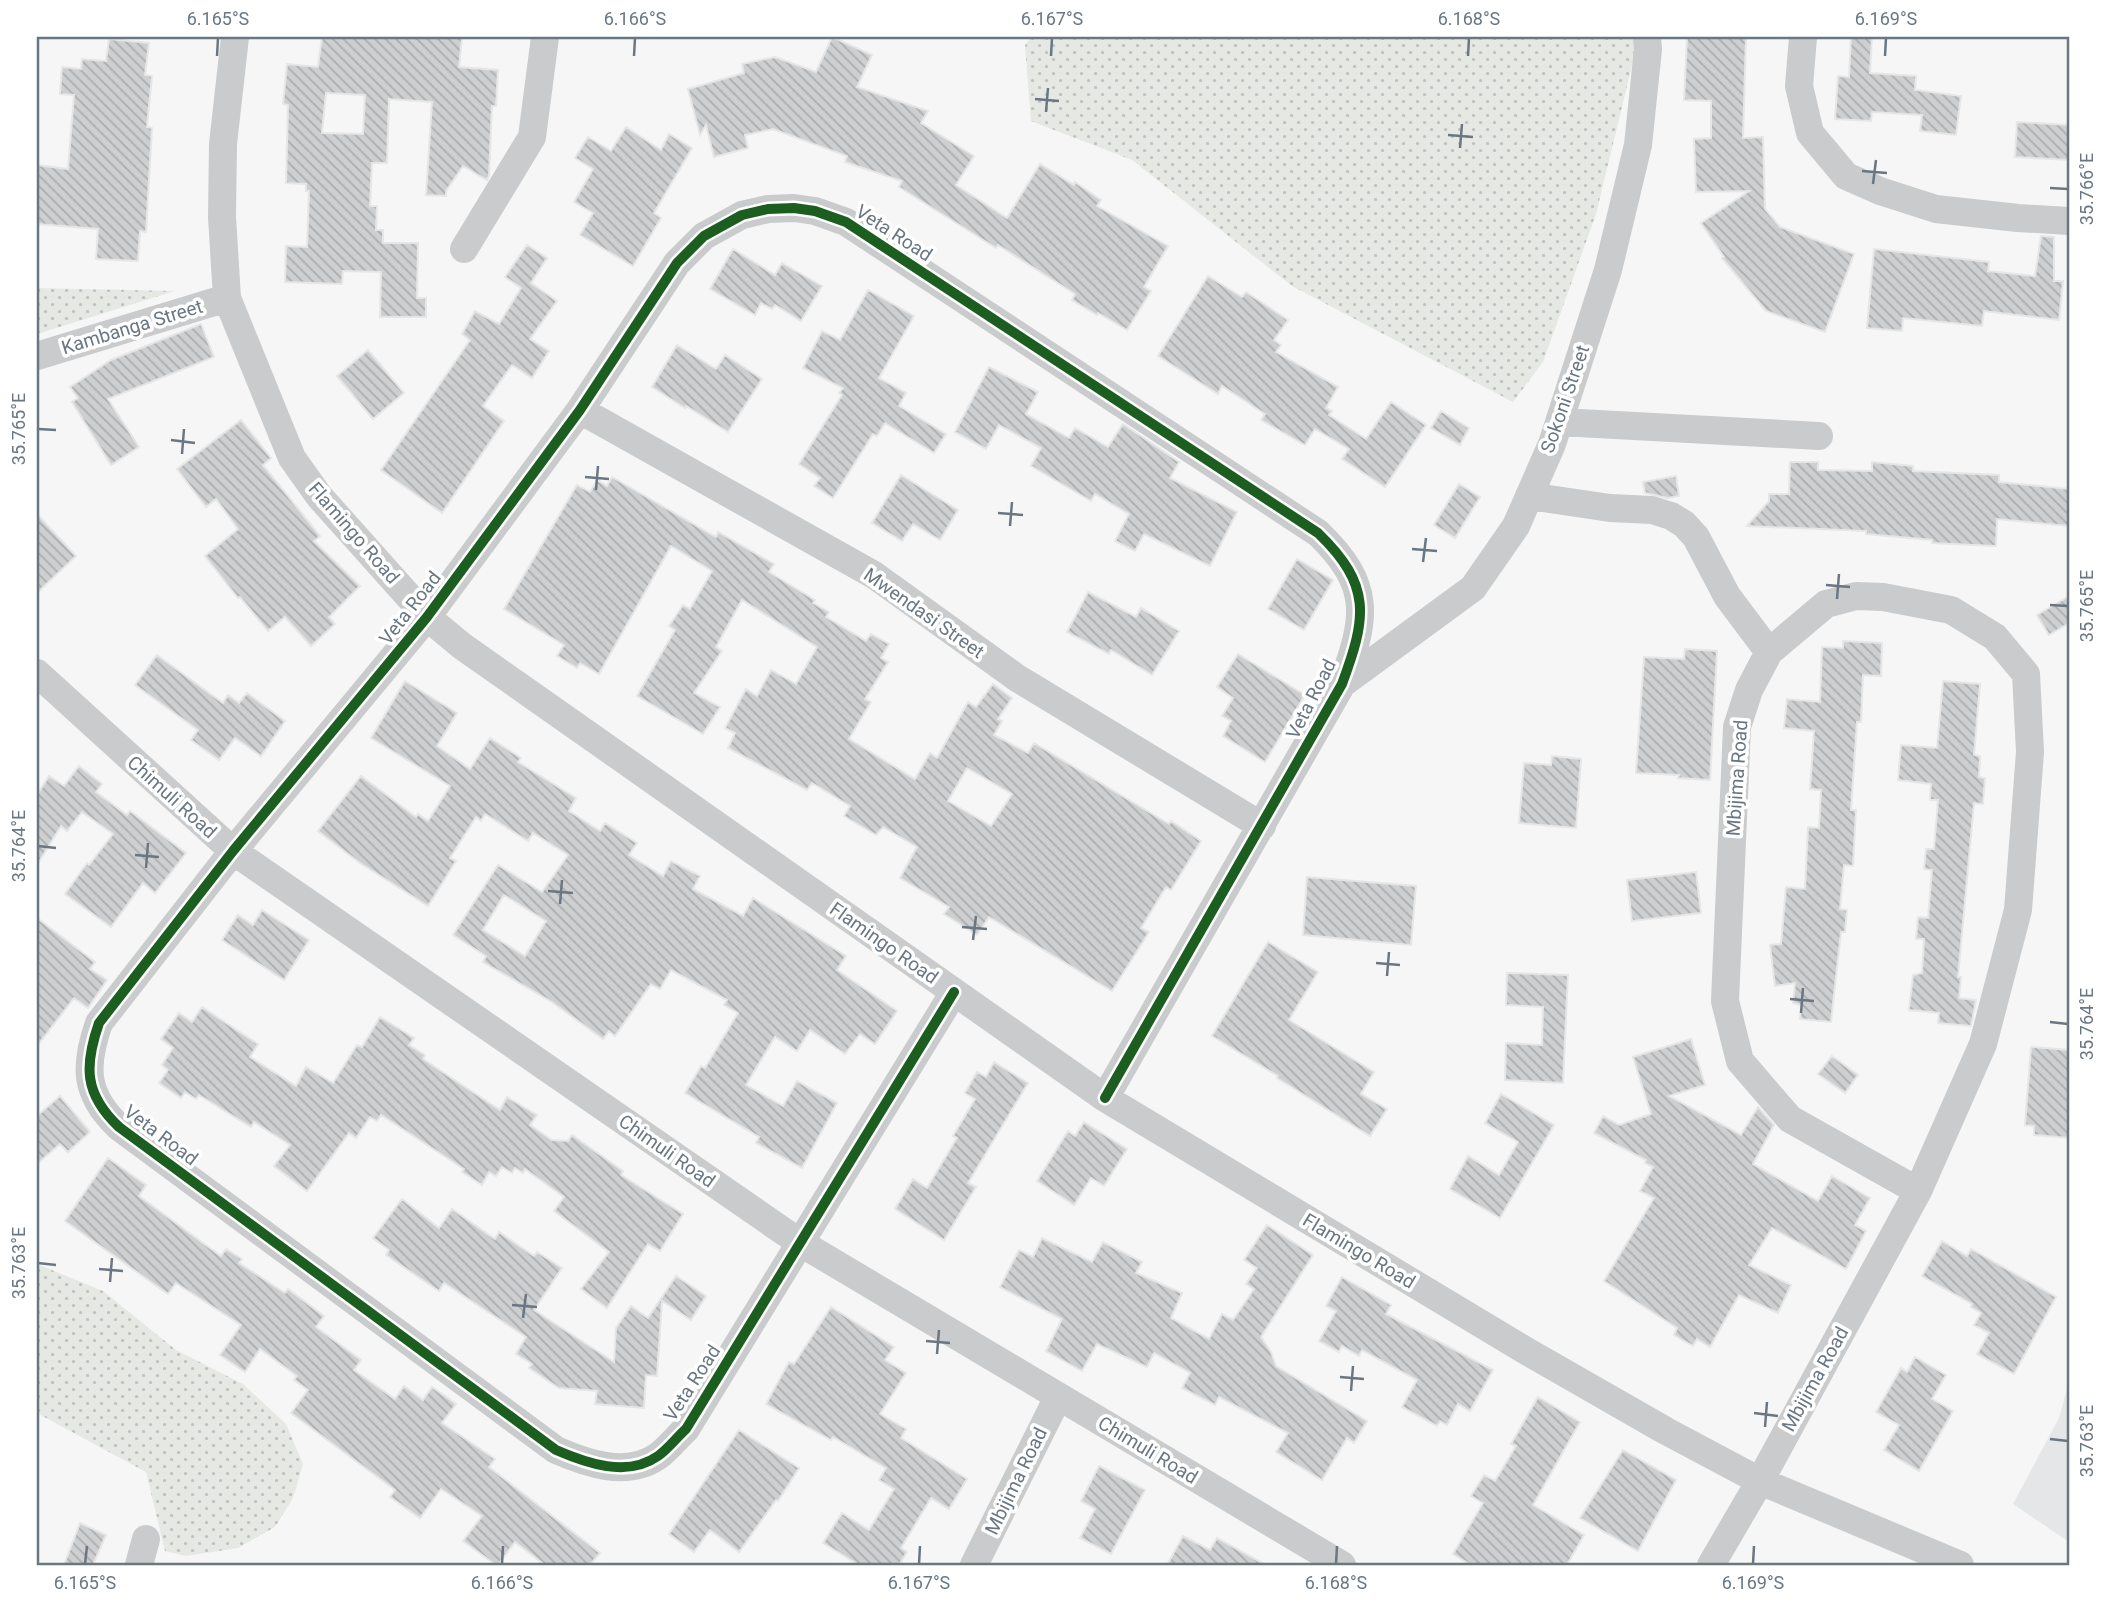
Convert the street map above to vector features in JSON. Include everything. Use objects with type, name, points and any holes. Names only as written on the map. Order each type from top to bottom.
[{"type":"street","name":"Flamingo Road","points":[[235,37],[223,144],[222,218],[227,298],[292,458],[319,496],[427,617],[462,646],[1105,1098],[1528,1352],[1759,1481],[1960,1565]]},
{"type":"street","points":[[464,249],[532,137],[545,37]]},
{"type":"street","name":"Sokoni Street","points":[[1342,684],[1473,588],[1516,526],[1560,422],[1608,270],[1638,145],[1647,37]]},
{"type":"street","points":[[1803,37],[1799,86],[1810,133],[1846,176],[1880,191],[1936,208],[2018,218],[2069,220]]},
{"type":"street","name":"Veta Road","points":[[954,992],[685,1429],[657,1457],[631,1466],[586,1463],[556,1450],[119,1127],[104,1113],[96,1099],[89,1068],[90,1049],[99,1023],[233,851],[427,617],[580,410],[677,263],[704,236],[742,215],[768,209],[794,208],[815,211],[846,222],[1318,533],[1338,553],[1354,577],[1360,597],[1361,621],[1354,653],[1342,684],[1105,1098]]},
{"type":"street","name":"Kambanga Street","points":[[37,356],[227,298]]},
{"type":"street","name":"Mwendasi Street","points":[[580,410],[874,575],[1017,678],[1262,826]]},
{"type":"street","points":[[1560,422],[1819,436]]},
{"type":"street","points":[[1529,496],[1610,508],[1652,510],[1671,516],[1684,524],[1696,537],[1727,596],[1769,652]]},
{"type":"street","name":"Mbijima Road","points":[[1711,1565],[1917,1191],[1983,1044],[2018,911],[2030,752],[2026,674],[1995,637],[1951,610],[1883,597],[1856,596],[1826,604],[1769,652],[1749,690],[1737,727],[1725,1001],[1740,1060],[1790,1119],[1917,1191]]},
{"type":"street","name":"Chimuli Road","points":[[37,673],[233,851],[799,1242],[1342,1565]]},
{"type":"street","name":"Mbijima Road","points":[[974,1565],[1058,1397]]},
{"type":"shaded area","points":[[1031,37],[1639,37],[1596,214],[1543,362],[1513,402],[1292,286],[1132,160],[1031,121],[1025,45]]},
{"type":"shaded area","points":[[37,288],[175,291],[37,334]]},
{"type":"shaded area","points":[[37,1264],[103,1291],[176,1350],[243,1384],[286,1424],[303,1464],[293,1498],[275,1527],[238,1548],[186,1556],[165,1551],[146,1472],[37,1413]]},
{"type":"shaded area","points":[[2069,1382],[2069,1542],[2013,1504],[2059,1418]]},
{"type":"building","points":[[322,37],[462,37],[459,67],[498,70],[496,106],[492,106],[489,176],[487,180],[463,166],[446,191],[446,196],[426,195],[432,102],[389,99],[387,163],[372,163],[370,206],[377,206],[376,230],[383,230],[383,243],[418,243],[417,298],[426,298],[426,317],[380,317],[381,272],[343,271],[342,284],[285,282],[286,246],[307,247],[309,191],[306,191],[306,184],[286,183],[288,105],[283,104],[287,64],[318,67]],"holes":[[[326,93],[365,95],[363,134],[322,133]]]},
{"type":"building","points":[[832,37],[872,55],[857,87],[928,111],[921,123],[974,156],[956,185],[1007,218],[1040,164],[1074,185],[1075,182],[1101,200],[1097,206],[1168,246],[1144,287],[1151,291],[1127,330],[1072,300],[1075,294],[899,187],[902,181],[845,162],[847,156],[773,129],[745,135],[748,148],[714,157],[706,125],[700,135],[688,89],[744,73],[742,64],[775,57],[816,72]]},
{"type":"building","points":[[1687,37],[1746,37],[1743,138],[1763,137],[1765,209],[1780,227],[1854,254],[1825,332],[1766,311],[1722,258],[1724,257],[1701,223],[1749,191],[1696,192],[1694,139],[1711,138],[1711,101],[1684,100]]},
{"type":"building","points":[[1851,37],[1872,37],[1870,73],[1916,76],[1915,90],[1961,96],[1956,135],[1920,131],[1922,115],[1872,112],[1871,121],[1835,119],[1838,76],[1849,77]]},
{"type":"building","points":[[109,39],[149,43],[145,75],[152,76],[147,127],[152,128],[146,232],[140,231],[138,261],[96,259],[98,229],[37,224],[37,165],[68,169],[74,95],[60,94],[62,67],[81,69],[82,59],[106,61]]},
{"type":"building","points":[[2017,122],[2069,125],[2069,160],[2015,157]]},
{"type":"building","points":[[626,127],[661,150],[669,134],[692,148],[654,213],[661,218],[633,266],[580,235],[593,213],[574,202],[593,169],[575,158],[588,137],[611,151]]},
{"type":"building","points":[[2041,236],[2054,237],[2054,281],[2063,281],[2059,320],[1984,311],[1982,326],[1903,318],[1902,331],[1867,328],[1874,249],[1989,262],[1988,271],[2035,276]]},
{"type":"building","points":[[527,245],[547,258],[531,283],[557,301],[530,339],[549,351],[532,378],[512,365],[483,406],[504,421],[442,513],[381,470],[470,340],[462,334],[475,311],[499,324],[521,288],[505,277]]},
{"type":"building","points":[[733,249],[775,275],[782,263],[822,286],[801,321],[775,305],[772,309],[761,303],[755,315],[710,289]]},
{"type":"building","points":[[1208,276],[1242,297],[1246,292],[1288,320],[1274,340],[1281,345],[1276,352],[1338,387],[1326,408],[1332,411],[1329,415],[1366,439],[1391,402],[1426,425],[1385,487],[1342,459],[1349,449],[1315,429],[1305,445],[1261,420],[1265,414],[1222,386],[1218,394],[1158,356]]},
{"type":"building","points":[[868,290],[914,316],[879,378],[906,393],[899,406],[946,434],[934,453],[885,423],[877,436],[873,434],[833,498],[814,486],[820,478],[799,464],[842,395],[839,393],[843,388],[803,368],[822,331],[840,340]]},
{"type":"building","points":[[201,324],[214,357],[108,399],[139,447],[111,465],[72,402],[78,398],[70,387],[111,360]]},
{"type":"building","points":[[677,345],[716,369],[725,355],[762,379],[728,432],[652,387]]},
{"type":"building","points":[[368,350],[404,393],[373,419],[337,376]]},
{"type":"building","points":[[989,367],[1038,392],[1026,414],[1069,438],[1075,428],[1108,447],[1123,424],[1179,462],[1170,478],[1237,512],[1210,566],[1144,534],[1135,551],[1115,541],[1129,514],[1095,494],[1091,501],[1031,466],[1041,448],[999,425],[986,449],[955,432]]},
{"type":"building","points":[[1441,411],[1469,428],[1460,445],[1431,428]]},
{"type":"building","points":[[241,420],[271,458],[263,465],[320,536],[314,541],[360,586],[329,617],[335,624],[311,646],[285,617],[268,631],[205,556],[238,529],[216,499],[206,507],[177,469]]},
{"type":"building","points":[[1790,462],[1818,462],[1818,470],[1872,471],[1872,462],[1913,466],[1913,471],[1999,475],[1999,482],[2069,489],[2069,526],[1997,519],[1996,546],[1932,543],[1932,540],[1866,534],[1866,531],[1747,526],[1769,501],[1769,494],[1789,494]]},
{"type":"building","points":[[901,475],[958,510],[940,540],[913,524],[902,541],[872,523]]},
{"type":"building","points":[[1676,476],[1679,496],[1668,498],[1645,493],[1643,482]]},
{"type":"building","points":[[612,477],[716,537],[718,532],[774,564],[769,572],[815,600],[813,603],[829,612],[826,617],[866,641],[871,634],[889,644],[881,658],[888,662],[865,699],[871,702],[849,739],[915,779],[930,753],[937,758],[968,702],[976,707],[993,684],[1012,698],[998,719],[1002,721],[994,735],[1028,753],[1034,743],[1201,841],[1171,890],[1166,887],[1141,928],[1149,932],[1112,991],[989,917],[977,935],[944,914],[949,907],[900,878],[917,847],[883,827],[876,835],[844,816],[850,806],[812,783],[807,790],[728,748],[735,733],[725,728],[746,689],[757,696],[771,670],[796,684],[817,647],[742,600],[716,647],[722,651],[694,693],[720,707],[703,734],[637,696],[675,630],[669,626],[683,605],[690,609],[712,571],[671,546],[599,674],[580,663],[577,668],[557,656],[564,645],[504,609],[577,485],[590,492],[597,480],[607,486]],"holes":[[[967,768],[1012,794],[991,826],[948,801]]]},
{"type":"building","points":[[1459,484],[1480,497],[1455,538],[1434,525]]},
{"type":"building","points":[[37,514],[76,556],[37,593]]},
{"type":"building","points":[[1297,559],[1333,580],[1304,630],[1268,609]]},
{"type":"building","points":[[1088,592],[1136,617],[1141,608],[1179,631],[1152,675],[1111,650],[1109,654],[1067,632]]},
{"type":"building","points":[[2069,596],[2069,623],[2049,635],[2037,615]]},
{"type":"building","points":[[1843,641],[1882,643],[1881,676],[1863,675],[1861,722],[1857,722],[1851,810],[1856,810],[1853,866],[1844,865],[1840,909],[1847,910],[1845,932],[1841,932],[1831,1022],[1800,1019],[1801,1005],[1793,1003],[1795,983],[1775,986],[1770,945],[1781,944],[1786,887],[1805,889],[1808,827],[1819,828],[1821,790],[1810,789],[1814,731],[1784,728],[1787,699],[1820,702],[1822,647],[1843,648]]},
{"type":"building","points":[[1685,649],[1717,651],[1710,780],[1636,773],[1644,657],[1684,659]]},
{"type":"building","points":[[1238,654],[1305,695],[1265,762],[1223,736],[1231,721],[1222,716],[1233,698],[1217,687]]},
{"type":"building","points":[[157,655],[223,703],[228,695],[239,703],[247,693],[285,721],[261,756],[235,738],[219,760],[191,740],[198,730],[135,685]]},
{"type":"building","points":[[405,681],[457,713],[437,746],[470,769],[490,738],[521,758],[518,762],[576,798],[569,811],[600,831],[605,823],[637,843],[629,855],[663,876],[671,861],[700,876],[693,889],[743,916],[753,898],[846,956],[837,970],[897,1011],[875,1044],[860,1034],[845,1054],[810,1030],[797,1051],[775,1037],[746,1085],[783,1106],[797,1081],[837,1103],[802,1168],[756,1143],[759,1137],[685,1093],[701,1066],[705,1068],[738,1013],[724,1005],[727,1000],[671,970],[660,989],[651,984],[615,1036],[609,1031],[603,1039],[552,1002],[483,962],[486,956],[453,935],[498,865],[542,892],[568,855],[533,833],[528,841],[485,814],[481,821],[476,817],[450,858],[456,861],[428,906],[360,863],[318,831],[361,776],[416,817],[418,814],[428,821],[450,786],[371,738]],"holes":[[[504,895],[546,921],[525,956],[483,930]]]},
{"type":"building","points":[[1943,681],[1980,684],[1974,755],[1980,756],[1979,777],[1985,778],[1983,804],[1974,803],[1958,977],[1961,977],[1959,998],[1976,1000],[1971,1026],[1938,1023],[1939,1013],[1909,1010],[1913,975],[1922,973],[1924,939],[1916,939],[1918,917],[1928,918],[1932,870],[1924,869],[1926,849],[1934,849],[1938,800],[1930,800],[1931,784],[1898,780],[1901,745],[1937,748]]},
{"type":"building","points":[[1552,756],[1581,759],[1576,828],[1519,823],[1524,763],[1551,765]]},
{"type":"building","points":[[79,766],[102,784],[96,792],[127,815],[130,811],[186,853],[155,893],[143,883],[111,927],[65,894],[87,863],[89,865],[113,834],[82,812],[67,831],[61,826],[37,865],[37,795],[49,776],[64,786]]},
{"type":"building","points":[[1696,872],[1701,913],[1632,921],[1627,880]]},
{"type":"building","points":[[1307,877],[1416,886],[1411,945],[1303,935]]},
{"type":"building","points":[[262,910],[309,940],[284,980],[222,940],[238,915],[253,925]]},
{"type":"building","points":[[37,918],[95,962],[90,969],[107,980],[88,1008],[74,998],[37,1046]]},
{"type":"building","points":[[1268,942],[1318,972],[1289,1020],[1374,1072],[1361,1094],[1387,1109],[1370,1136],[1212,1036]]},
{"type":"building","points":[[1507,973],[1568,975],[1563,1083],[1505,1080],[1506,1043],[1542,1045],[1543,1007],[1506,1005]]},
{"type":"building","points":[[202,1007],[258,1044],[250,1057],[296,1086],[306,1067],[333,1083],[357,1045],[362,1047],[380,1017],[414,1038],[409,1045],[425,1055],[423,1059],[500,1110],[507,1097],[537,1115],[530,1125],[552,1140],[568,1141],[572,1135],[623,1171],[621,1175],[683,1214],[660,1251],[648,1244],[607,1308],[581,1289],[609,1252],[554,1211],[564,1197],[525,1169],[523,1173],[515,1168],[512,1173],[502,1167],[496,1176],[489,1172],[482,1185],[462,1172],[464,1169],[381,1115],[377,1121],[370,1117],[356,1138],[349,1133],[307,1191],[274,1166],[290,1145],[254,1122],[251,1127],[199,1095],[196,1099],[185,1092],[181,1098],[159,1083],[168,1070],[162,1065],[173,1048],[161,1039],[179,1013],[192,1022]]},
{"type":"building","points":[[1691,1039],[1705,1085],[1669,1096],[1741,1135],[1758,1107],[1774,1125],[1753,1164],[1818,1201],[1832,1176],[1870,1198],[1855,1225],[1866,1231],[1846,1269],[1772,1228],[1749,1265],[1791,1285],[1778,1313],[1739,1295],[1710,1347],[1697,1339],[1693,1346],[1674,1335],[1677,1328],[1604,1281],[1654,1198],[1640,1191],[1653,1167],[1645,1163],[1646,1160],[1594,1133],[1603,1116],[1619,1125],[1651,1114],[1633,1057]]},
{"type":"building","points":[[2031,1047],[2069,1050],[2069,1138],[2034,1135],[2034,1126],[2025,1125]]},
{"type":"building","points":[[1832,1056],[1858,1075],[1845,1093],[1818,1074]]},
{"type":"building","points":[[994,1062],[1028,1083],[968,1183],[976,1187],[944,1240],[895,1209],[913,1179],[927,1188],[957,1138],[953,1136],[975,1099],[965,1093],[977,1072],[986,1077]]},
{"type":"building","points":[[1501,1094],[1554,1125],[1500,1218],[1450,1189],[1468,1156],[1499,1175],[1518,1142],[1485,1123]]},
{"type":"building","points":[[60,1096],[90,1132],[68,1152],[60,1144],[37,1164],[37,1116]]},
{"type":"building","points":[[1084,1122],[1127,1149],[1104,1186],[1091,1178],[1074,1205],[1037,1181],[1068,1131],[1075,1136]]},
{"type":"building","points":[[108,1158],[146,1185],[139,1196],[221,1256],[226,1249],[242,1259],[239,1263],[285,1293],[288,1289],[324,1316],[316,1327],[361,1360],[354,1370],[395,1399],[404,1386],[423,1400],[432,1387],[456,1404],[442,1423],[495,1459],[489,1467],[600,1553],[590,1565],[545,1565],[515,1542],[496,1565],[463,1541],[482,1516],[441,1489],[420,1518],[390,1497],[395,1490],[291,1413],[308,1390],[294,1380],[297,1376],[260,1349],[245,1372],[220,1355],[241,1325],[176,1283],[168,1294],[65,1221]]},
{"type":"building","points":[[402,1199],[439,1228],[452,1209],[495,1239],[499,1232],[534,1256],[537,1252],[562,1268],[534,1310],[614,1362],[616,1328],[631,1306],[648,1318],[676,1276],[706,1296],[691,1320],[662,1301],[657,1376],[646,1375],[644,1408],[595,1404],[597,1391],[559,1388],[529,1368],[532,1364],[516,1354],[526,1337],[444,1283],[439,1291],[386,1255],[389,1250],[373,1238]]},
{"type":"building","points":[[1267,1225],[1313,1255],[1261,1337],[1276,1366],[1367,1421],[1354,1443],[1347,1438],[1322,1480],[1276,1452],[1288,1433],[1219,1397],[1215,1405],[1182,1388],[1190,1373],[1154,1353],[1147,1367],[1097,1344],[1082,1371],[1046,1351],[1062,1319],[1000,1287],[1019,1250],[1033,1257],[1042,1238],[1092,1262],[1103,1242],[1142,1262],[1136,1273],[1182,1293],[1171,1318],[1209,1339],[1222,1314],[1233,1320],[1254,1289],[1246,1284],[1257,1268],[1244,1260]]},
{"type":"building","points":[[1942,1241],[1967,1256],[1971,1249],[2056,1297],[2014,1374],[1977,1354],[1989,1333],[1974,1325],[1981,1313],[1971,1307],[1972,1304],[1922,1276]]},
{"type":"building","points":[[1342,1277],[1391,1305],[1386,1314],[1493,1370],[1470,1411],[1458,1404],[1447,1425],[1440,1421],[1437,1426],[1402,1407],[1417,1380],[1362,1350],[1359,1356],[1342,1346],[1339,1352],[1319,1341],[1336,1311],[1326,1306]]},
{"type":"building","points":[[831,1307],[894,1347],[885,1360],[906,1373],[880,1414],[906,1429],[901,1438],[967,1479],[949,1509],[931,1498],[901,1548],[907,1552],[899,1565],[859,1565],[823,1543],[842,1513],[869,1530],[894,1489],[879,1480],[886,1468],[833,1437],[831,1440],[766,1404],[789,1362],[794,1364]]},
{"type":"building","points":[[1915,1357],[1946,1375],[1932,1399],[1953,1411],[1919,1471],[1884,1450],[1899,1425],[1876,1412],[1901,1368],[1907,1372]]},
{"type":"building","points":[[1538,1397],[1580,1422],[1533,1505],[1584,1535],[1567,1565],[1471,1565],[1453,1554],[1483,1503],[1471,1496],[1484,1475],[1495,1481],[1516,1446],[1511,1444]]},
{"type":"building","points":[[739,1430],[799,1468],[739,1552],[710,1530],[694,1552],[669,1534]]},
{"type":"building","points":[[1623,1450],[1676,1480],[1638,1551],[1580,1518]]},
{"type":"building","points":[[1099,1466],[1145,1490],[1111,1554],[1080,1538],[1095,1509],[1081,1501]]},
{"type":"building","points":[[80,1523],[106,1535],[93,1565],[64,1565]]},
{"type":"building","points":[[1183,1536],[1210,1550],[1217,1538],[1266,1565],[1167,1565]]},
{"type":"cycle path","points":[[954,992],[686,1429],[658,1456],[633,1466],[607,1466],[580,1460],[556,1450],[119,1127],[99,1103],[90,1079],[91,1053],[99,1023],[233,851],[427,617],[580,410],[677,263],[704,236],[742,215],[768,209],[794,208],[815,211],[846,222],[1318,533],[1336,552],[1356,586],[1360,620],[1342,684],[1105,1098]]}]
